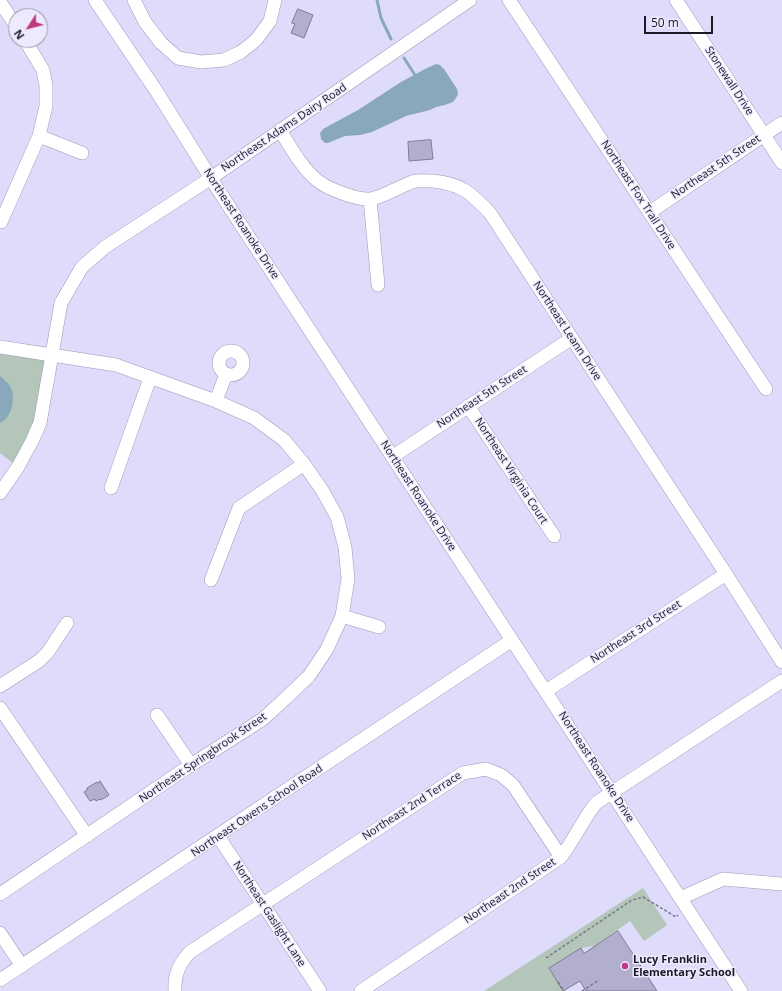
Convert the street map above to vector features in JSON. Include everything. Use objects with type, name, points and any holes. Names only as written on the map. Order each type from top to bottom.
[{"type":"street","name":"Northeast Roanoke Drive","points":[[95,0],[741,991]]},
{"type":"street","points":[[134,0],[145,22],[160,43],[178,58],[201,62],[224,60],[241,52],[256,40],[270,21],[275,0]]},
{"type":"street","name":"Northeast Adams Dairy Road","points":[[0,493],[18,467],[40,423],[61,303],[82,267],[105,247],[211,178],[470,0]]},
{"type":"street","name":"Northeast Fox Trail Drive","points":[[509,0],[766,389]]},
{"type":"street","name":"Stonewall Drive","points":[[676,0],[782,163]]},
{"type":"street","points":[[0,2],[8,14]]},
{"type":"street","points":[[1,222],[39,136],[46,106],[46,86],[43,70],[30,48]]},
{"type":"street","name":"Northeast 5th Street","points":[[650,212],[782,123]]},
{"type":"street","name":"Northeast Leann Drive","points":[[280,130],[308,172],[319,182],[349,196],[370,199],[414,182],[428,181],[446,182],[462,188],[476,198],[490,213],[782,662]]},
{"type":"street","points":[[39,136],[82,153]]},
{"type":"street","points":[[370,199],[378,285]]},
{"type":"street","name":"Northeast 5th Street","points":[[392,457],[572,338]]},
{"type":"street","name":"Northeast Springbrook Street","points":[[0,347],[116,365],[216,400],[254,418],[284,440],[304,464],[325,496],[337,517],[339,524],[344,547],[348,579],[342,616],[326,649],[309,676],[263,719],[191,765],[0,894]]},
{"type":"street","points":[[216,400],[226,374]]},
{"type":"street","points":[[111,488],[150,378]]},
{"type":"street","name":"Northeast Virginia Court","points":[[468,406],[554,536]]},
{"type":"street","points":[[211,580],[239,508],[304,464]]},
{"type":"street","name":"Northeast 3rd Street","points":[[546,691],[726,574]]},
{"type":"street","points":[[342,616],[379,626]]},
{"type":"street","points":[[0,686],[38,661],[48,652],[67,622]]},
{"type":"street","name":"Northeast Owens School Road","points":[[0,980],[512,640]]},
{"type":"street","name":"Northeast 2nd Street","points":[[361,991],[561,858],[585,817],[596,803],[782,681]]},
{"type":"street","points":[[0,708],[87,836]]},
{"type":"street","points":[[157,715],[191,765]]},
{"type":"street","name":"Northeast 2nd Terrace","points":[[175,991],[178,967],[190,952],[462,773],[486,769],[501,775],[513,785],[561,858]]},
{"type":"street","name":"Northeast Gaslight Lane","points":[[218,836],[320,991]]},
{"type":"street","points":[[681,898],[723,879],[782,884]]},
{"type":"street","points":[[0,933],[22,966]]},
{"type":"path","points":[[546,958],[632,900],[643,897],[676,917],[681,914]]},
{"type":"path","points":[[582,991],[599,980]]},
{"type":"path","points":[[558,982],[564,991]]},
{"type":"green space","points":[[0,347],[51,355],[47,385],[18,467],[0,453]]},
{"type":"green space","points":[[643,888],[667,925],[644,941],[630,921],[595,946],[581,948],[549,968],[564,991],[484,991]]},
{"type":"water","points":[[436,64],[440,65],[444,69],[457,89],[458,94],[453,102],[406,116],[372,132],[360,135],[345,136],[328,143],[325,143],[321,139],[320,133],[323,129],[358,110],[401,82]]},
{"type":"water","points":[[0,376],[10,386],[13,403],[10,413],[4,421],[0,423]]},
{"type":"building","points":[[298,9],[313,15],[304,38],[291,33],[295,24],[292,23]]},
{"type":"building","points":[[431,140],[433,159],[409,161],[408,142]]},
{"type":"building","points":[[100,781],[109,795],[101,800],[96,801],[95,799],[90,801],[84,792],[87,788]]},
{"type":"building","points":[[618,931],[657,991],[586,991],[580,981],[563,991],[549,968],[581,948],[584,953]]},
{"type":"waterway","points":[[377,0],[381,18],[391,39]]},
{"type":"waterway","points":[[404,58],[415,75]]},
{"type":"place","name":"Lucy Franklin Elementary School","points":[[625,966]]}]
